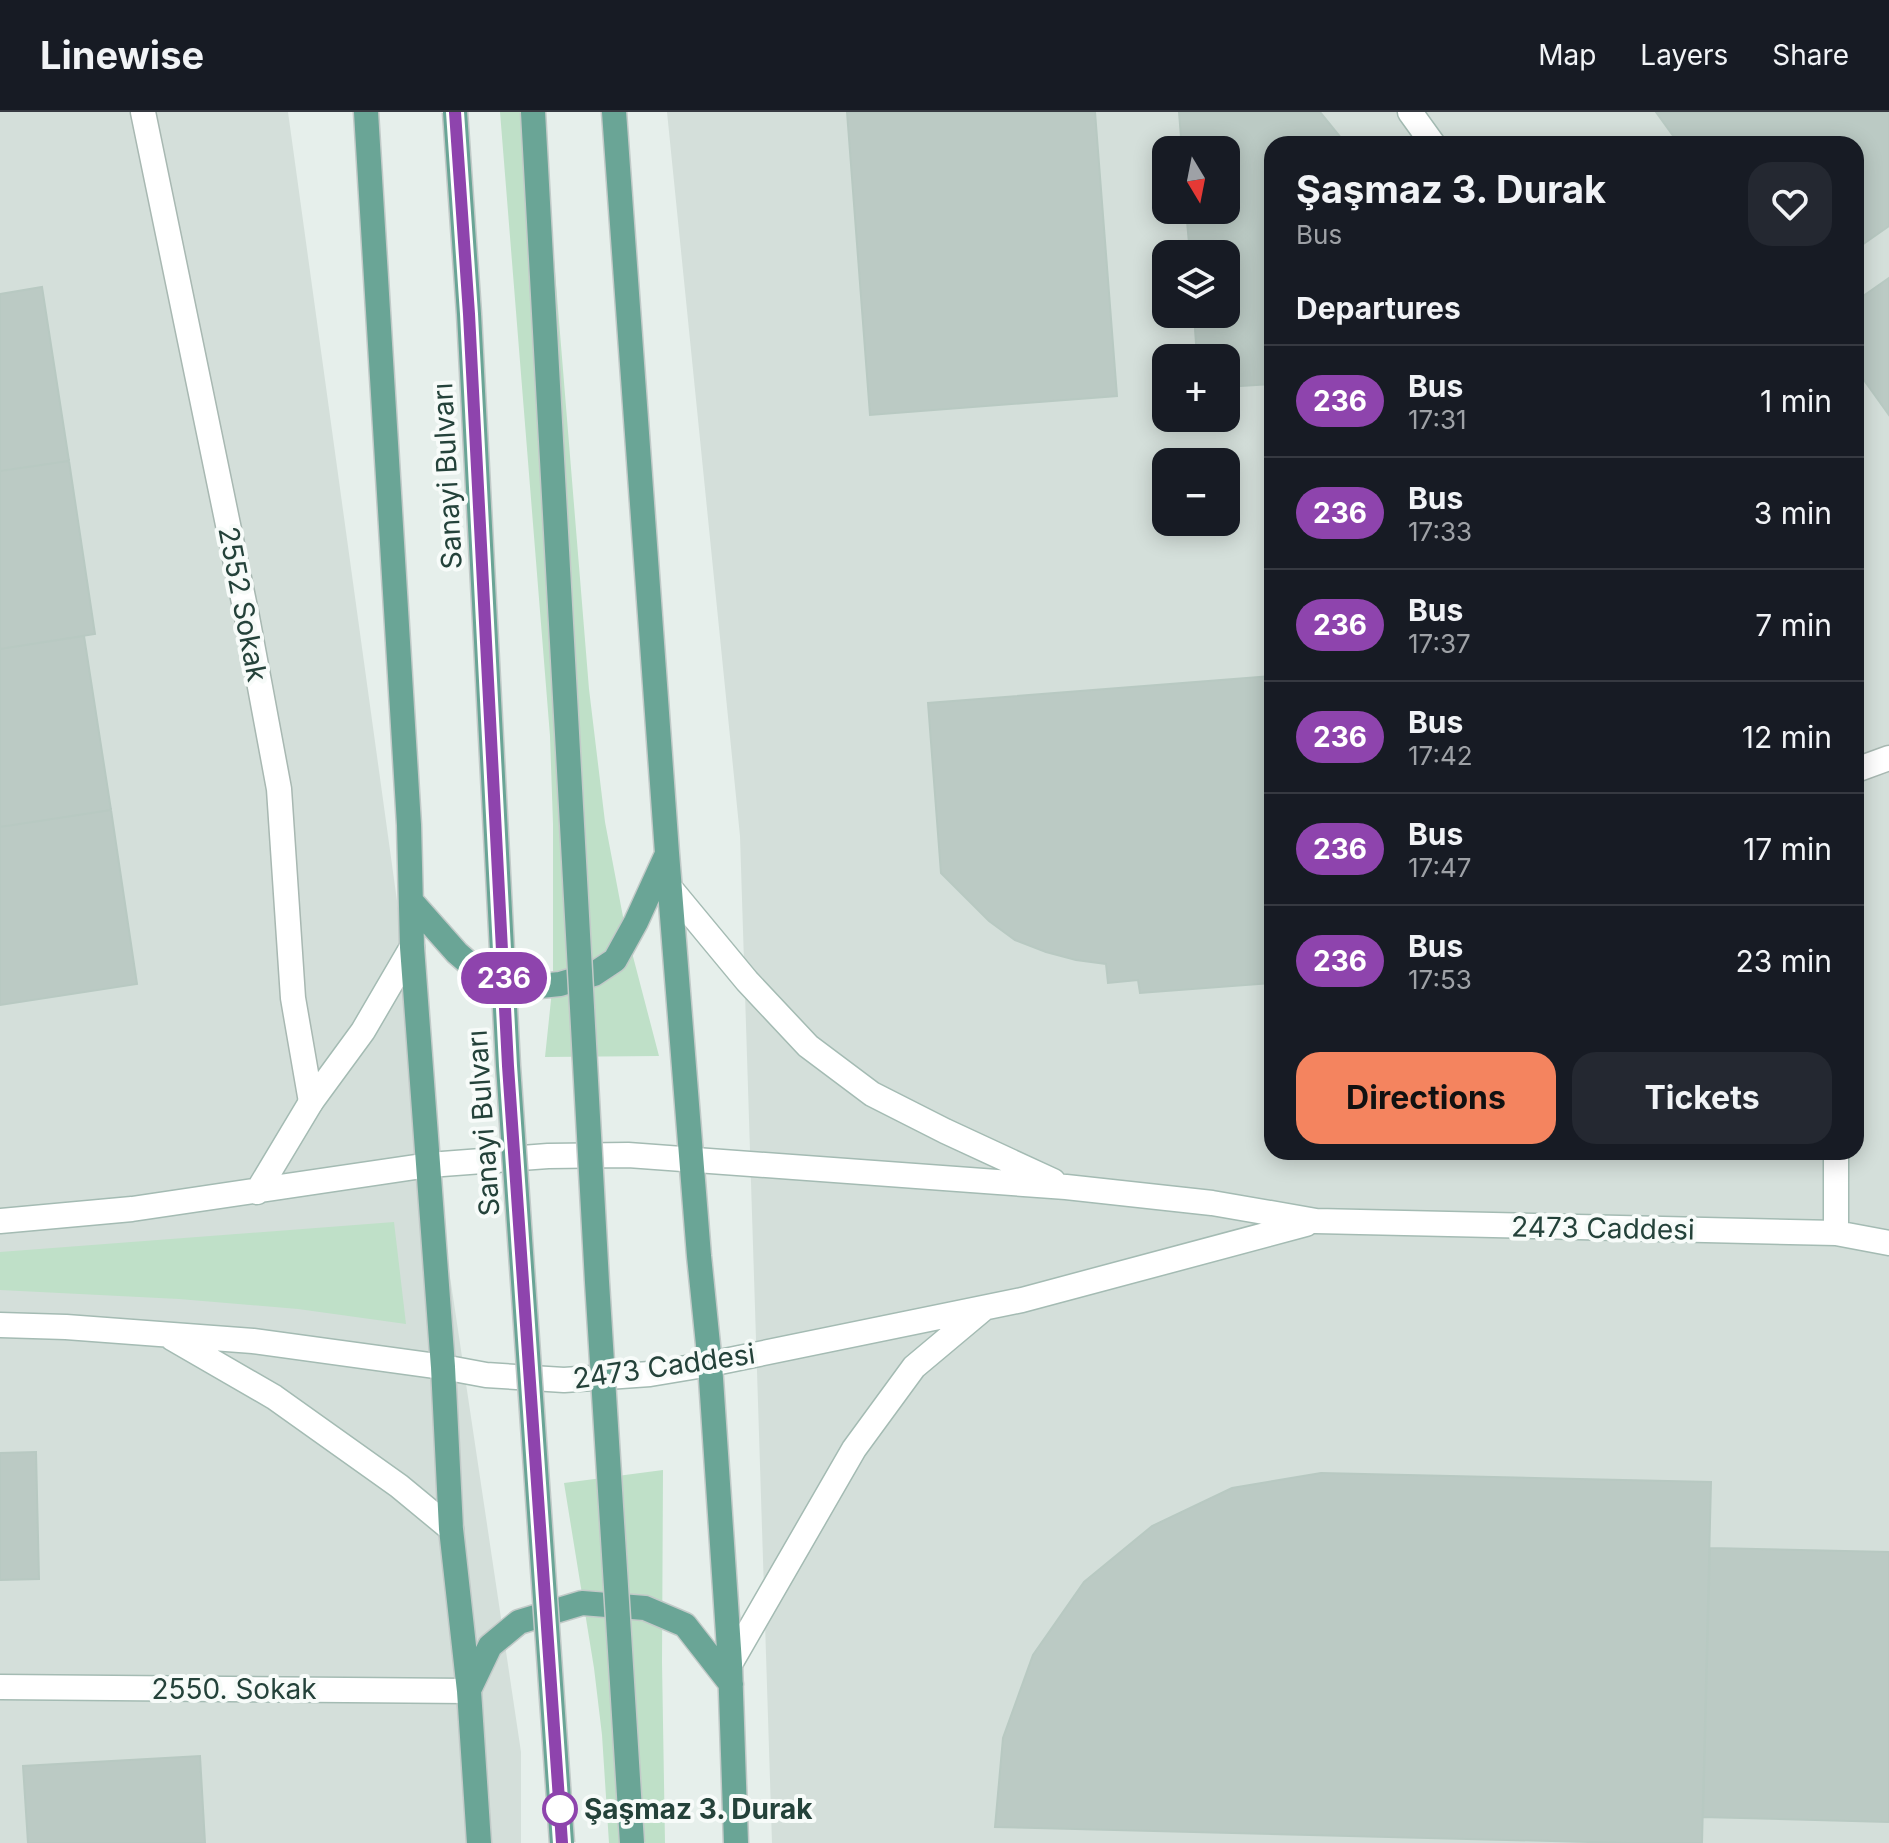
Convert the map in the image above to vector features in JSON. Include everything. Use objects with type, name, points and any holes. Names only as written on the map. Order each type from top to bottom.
[{"type":"main road","points":[[366,112],[409,825],[412,947],[443,1367],[451,1529],[469,1691],[479,1843]]},
{"type":"main road","name":"Sanayi Bulvarı","points":[[455,112],[469,314],[508,1066],[562,1843]]},
{"type":"main road","points":[[533,112],[597,1282],[632,1843]]},
{"type":"main road","points":[[614,112],[667,853],[710,1364],[730,1674],[736,1843]]},
{"type":"main road","points":[[411,901],[457,953],[487,979],[530,987],[560,984],[594,974],[615,960],[667,853]]},
{"type":"main road","points":[[469,1691],[490,1646],[519,1622],[582,1603],[645,1608],[685,1625],[730,1674]]},
{"type":"street","name":"2552 Sokak","points":[[143,112],[247,617],[279,789],[293,998],[311,1102]]},
{"type":"street","points":[[1410,112],[1427,136]]},
{"type":"street","points":[[1864,767],[1889,758]]},
{"type":"street","points":[[670,888],[747,981],[798,1036],[846,1075],[872,1094],[1066,1187]]},
{"type":"street","points":[[257,1192],[311,1102],[363,1031],[412,947]]},
{"type":"street","name":"2473 Caddesi","points":[[0,1221],[101,1213],[429,1165],[548,1156],[628,1155],[1066,1187],[1212,1203],[1316,1221],[1836,1233],[1889,1243]]},
{"type":"street","points":[[1836,1160],[1836,1233]]},
{"type":"street","name":"2473 Caddesi","points":[[0,1325],[253,1341],[486,1375],[564,1380],[650,1374],[1022,1300],[1316,1221]]},
{"type":"street","points":[[730,1674],[854,1449],[914,1367],[986,1307]]},
{"type":"street","points":[[166,1335],[285,1405],[399,1486],[451,1529]]},
{"type":"street","name":"2550. Sokak","points":[[0,1687],[469,1691]]},
{"type":"shaded area","points":[[0,112],[288,112],[435,1176],[521,1752],[521,1843],[0,1843]]},
{"type":"shaded area","points":[[667,112],[1889,112],[1889,1843],[772,1843],[740,836]]},
{"type":"green space","points":[[500,112],[542,112],[589,689],[605,822],[624,922],[659,1056],[545,1057],[553,981],[550,736]]},
{"type":"green space","points":[[394,1222],[406,1324],[298,1309],[179,1299],[0,1290],[0,1252]]},
{"type":"green space","points":[[663,1470],[665,1843],[609,1843],[594,1668],[564,1483]]},
{"type":"building","points":[[847,112],[1095,112],[1117,396],[870,415]]},
{"type":"building","points":[[1179,112],[1320,112],[1340,136],[1264,136],[1264,385],[1240,386],[1240,344],[1196,344],[1195,328],[1240,328],[1240,240],[1189,240],[1187,224],[1240,224],[1240,136],[1181,136]]},
{"type":"building","points":[[1656,112],[1889,112],[1889,226],[1864,243],[1864,136],[1673,136]]},
{"type":"building","points":[[1889,278],[1889,415],[1864,380],[1864,295]]},
{"type":"building","points":[[42,287],[69,461],[0,471],[0,294]]},
{"type":"building","points":[[69,461],[95,634],[0,649],[0,471]]},
{"type":"building","points":[[84,636],[111,810],[0,827],[0,649]]},
{"type":"building","points":[[1264,677],[1264,984],[1140,993],[1138,980],[1108,983],[1106,964],[1046,952],[1015,940],[989,921],[941,873],[928,703]]},
{"type":"building","points":[[111,810],[137,984],[0,1005],[0,827]]},
{"type":"building","points":[[36,1452],[39,1579],[0,1580],[0,1453]]},
{"type":"building","points":[[1321,1473],[1711,1482],[1702,1843],[995,1827],[1003,1738],[1033,1655],[1084,1582],[1152,1526],[1232,1488]]},
{"type":"building","points":[[1710,1548],[1889,1552],[1889,1822],[1703,1817]]},
{"type":"building","points":[[200,1756],[205,1843],[28,1843],[23,1766]]},
{"type":"bus line","name":"236","points":[[455,112],[469,314],[508,1066],[562,1843]]},
{"type":"place","name":"Şaşmaz 3. Durak","points":[[560,1809]]}]
